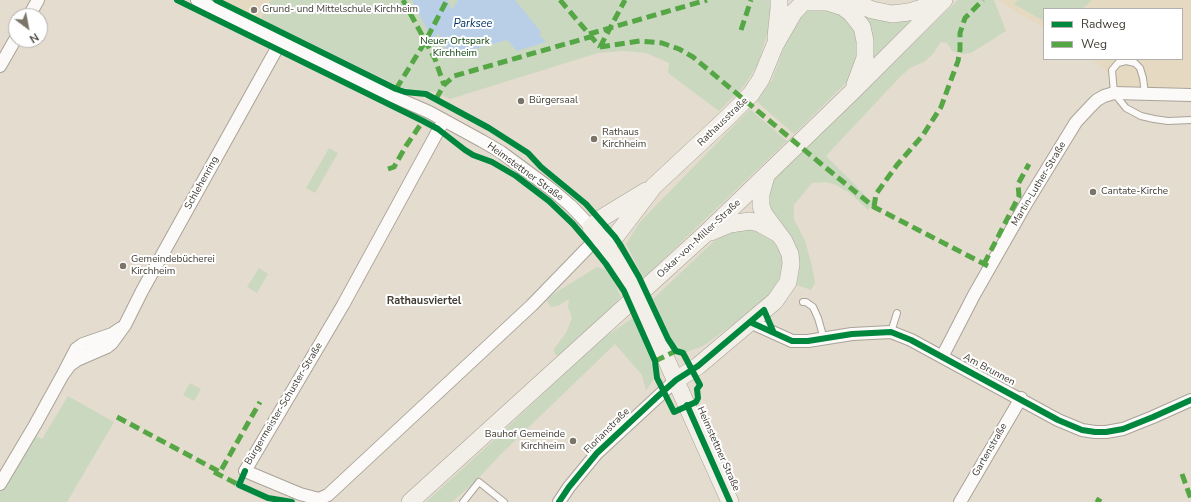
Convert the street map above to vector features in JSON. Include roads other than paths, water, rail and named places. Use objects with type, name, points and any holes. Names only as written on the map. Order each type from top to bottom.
[{"type":"main road","points":[[780,0],[788,5],[820,1],[843,7],[851,13],[862,27],[865,41],[865,58],[852,92]]},
{"type":"main road","name":"Rathausstraße","points":[[775,45],[780,0]]},
{"type":"main road","points":[[850,0],[872,10],[892,14],[909,12],[944,0]]},
{"type":"main road","name":"Oskar-von-Miller-Straße","points":[[410,502],[704,235],[852,92],[944,0]]},
{"type":"main road","name":"Rathausstraße","points":[[654,186],[600,219],[598,235],[615,236],[654,186],[751,94],[761,79],[775,45],[794,12],[806,2]]},
{"type":"main road","points":[[676,380],[698,366],[775,301],[788,282],[791,272],[790,254],[784,241],[764,214],[761,206],[761,194],[766,176]]},
{"type":"main road","points":[[704,235],[730,224],[750,221],[759,223],[778,234]]},
{"type":"main road","name":"Heimstettner Straße","points":[[598,235],[632,284],[730,502]]},
{"type":"street","name":"Heimstettner Straße","points":[[197,0],[383,92],[444,120],[501,152],[534,175],[571,206],[598,235]]},
{"type":"street","name":"Schlehenring","points":[[0,484],[76,349],[83,344],[112,334],[125,325],[142,291],[280,41]]},
{"type":"street","points":[[0,66],[10,48]]},
{"type":"street","name":"Martin-Luther-Straße","points":[[942,357],[974,295],[1026,202],[1076,122],[1097,100],[1114,93],[1191,95]]},
{"type":"street","name":"Bürgermeister-Schuster-Straße","points":[[444,120],[343,305],[245,471],[300,494],[319,499],[328,495],[532,305],[598,235]]},
{"type":"street","points":[[764,310],[773,331]]},
{"type":"street","name":"Am Brunnen","points":[[750,322],[761,328],[773,331],[792,341],[808,341],[852,334],[891,332],[911,340],[1067,424],[1082,430],[1106,432],[1122,429],[1154,417],[1191,400]]},
{"type":"street","name":"Florianstraße","points":[[559,502],[597,453],[676,380]]},
{"type":"street","name":"Gartenstraße","points":[[960,502],[1021,398]]},
{"type":"lane","points":[[1145,94],[1140,68],[1135,63],[1126,61],[1118,63],[1112,70],[1114,93],[1126,108],[1141,116],[1168,121],[1191,120]]},
{"type":"lane","points":[[803,302],[806,302],[813,307],[824,339]]},
{"type":"lane","points":[[891,332],[897,313]]},
{"type":"lane","points":[[463,502],[479,482],[504,502]]},
{"type":"water","name":"Parksee","points":[[412,0],[447,0],[452,10],[458,0],[515,0],[541,32],[539,35],[546,42],[517,51],[507,40],[450,56],[438,33],[433,41]]},
{"type":"place","name":"Grund- und Mittelschule Kirchheim","points":[[254,10]]},
{"type":"place","name":"Bürgersaal","points":[[521,101]]},
{"type":"place","name":"Rathaus Kirchheim","points":[[594,139]]},
{"type":"place","name":"Cantate-Kirche","points":[[1093,192]]},
{"type":"place","name":"Gemeindebücherei Kirchheim","points":[[123,266]]},
{"type":"place","name":"Bauhof Gemeinde Kirchheim","points":[[573,441]]},
{"type":"district","name":"Rathausviertel","points":[[424,301]]},
{"type":"park label","name":"Neuer Ortspark Kirchheim","points":[[455,48]]}]
